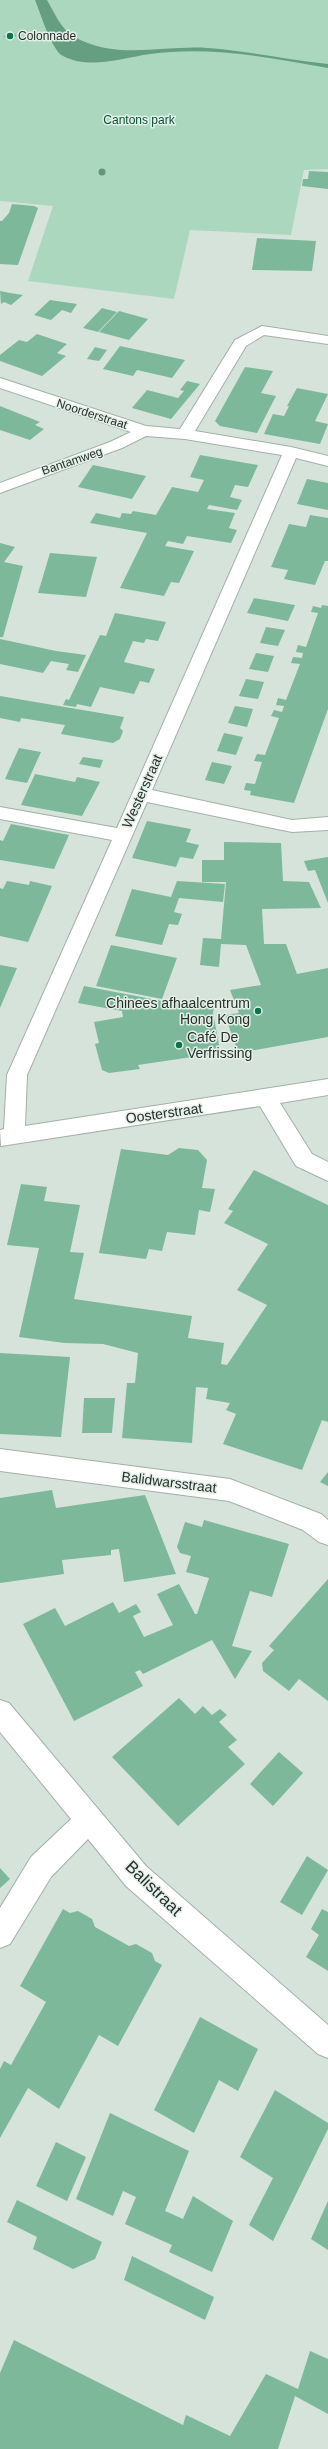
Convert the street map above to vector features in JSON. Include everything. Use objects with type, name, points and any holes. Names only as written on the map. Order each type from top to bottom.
[{"type":"street","points":[[185,434],[240,344],[262,330],[328,340]]},
{"type":"street","name":"Noorderstraat","points":[[0,383],[144,431],[185,434],[291,452],[328,461]]},
{"type":"street","name":"Bantamweg","points":[[0,488],[116,446],[144,431]]},
{"type":"street","name":"Westerstraat","points":[[7,1136],[17,1075],[140,794],[232,590],[291,452]]},
{"type":"street","points":[[140,794],[292,826],[323,825],[328,823]]},
{"type":"street","points":[[0,812],[122,835]]},
{"type":"street","name":"Oosterstraat","points":[[7,1136],[266,1098],[328,1087]]},
{"type":"street","points":[[266,1098],[304,1160],[328,1172]]},
{"type":"street","name":"Balidwarsstraat","points":[[0,1460],[230,1490],[312,1522],[328,1534]]},
{"type":"street","name":"Balistraat","points":[[0,1712],[136,1876],[328,2044]]},
{"type":"street","points":[[0,1934],[41,1867],[90,1819]]},
{"type":"green space","name":"Cantons park","points":[[0,0],[328,0],[328,169],[304,170],[291,235],[190,230],[174,299],[28,281],[53,206],[0,201]]},
{"type":"shaded area","points":[[35,0],[47,0],[61,25],[73,36],[89,44],[105,48],[139,50],[208,48],[328,64],[328,68],[239,54],[194,51],[150,54],[95,63],[73,60],[63,56],[55,47]]},
{"type":"building","name":"Colonnade","points":[[8,33],[14,33],[17,36],[10,39],[3,37]]},
{"type":"building","points":[[309,171],[328,172],[328,189],[302,186],[303,179],[308,179]]},
{"type":"building","points":[[12,204],[34,206],[38,208],[18,265],[0,264],[0,221],[2,221],[9,213]]},
{"type":"building","points":[[257,238],[316,241],[312,271],[252,270]]},
{"type":"building","points":[[0,291],[23,295],[11,305],[4,302],[1,304]]},
{"type":"building","points":[[50,300],[77,304],[71,313],[62,310],[51,320],[34,315]]},
{"type":"building","points":[[102,308],[117,312],[98,332],[83,328]]},
{"type":"building","points":[[119,311],[148,319],[129,340],[99,332]]},
{"type":"building","points":[[37,334],[67,344],[57,353],[66,356],[42,376],[0,361],[0,355],[19,340],[27,342]]},
{"type":"building","points":[[120,346],[185,360],[172,378],[137,370],[133,376],[103,369]]},
{"type":"building","points":[[95,347],[107,350],[99,361],[87,359]]},
{"type":"building","points":[[245,367],[273,371],[261,393],[276,396],[257,433],[220,426],[215,421]]},
{"type":"building","points":[[187,381],[200,384],[171,419],[132,408],[147,390],[178,398],[184,391],[180,390]]},
{"type":"building","points":[[297,388],[328,394],[315,421],[328,424],[320,444],[264,434],[273,414],[284,416],[289,406],[287,406]]},
{"type":"building","points":[[0,406],[40,422],[35,425],[44,429],[30,440],[0,430]]},
{"type":"building","points":[[200,455],[258,465],[248,487],[235,485],[230,497],[242,500],[237,510],[209,505],[207,509],[235,513],[229,528],[237,530],[231,543],[187,536],[183,544],[168,541],[165,546],[194,551],[179,583],[171,582],[164,596],[120,588],[147,533],[90,523],[96,513],[120,518],[122,513],[131,514],[133,511],[156,515],[172,487],[198,492],[204,480],[190,477]]},
{"type":"building","points":[[93,465],[146,476],[132,499],[78,487]]},
{"type":"building","points":[[307,479],[328,483],[328,510],[297,504]]},
{"type":"building","points":[[310,515],[328,518],[328,561],[325,561],[315,585],[284,579],[288,570],[271,567],[289,524],[306,527]]},
{"type":"building","points":[[0,543],[15,547],[4,562],[23,566],[3,637],[0,637]]},
{"type":"building","points":[[50,553],[97,557],[86,597],[38,593]]},
{"type":"building","points":[[254,598],[295,605],[288,621],[247,613]]},
{"type":"building","points":[[322,605],[328,606],[328,709],[294,803],[250,795],[251,791],[244,790],[246,783],[255,784],[262,762],[254,761],[257,754],[265,755],[279,718],[271,716],[274,710],[282,712],[284,706],[276,705],[278,698],[286,700],[300,664],[291,663],[293,657],[302,658],[303,653],[296,652],[298,645],[306,647],[318,613],[311,612],[313,606],[321,608]]},
{"type":"building","points":[[115,613],[166,622],[158,641],[146,639],[144,643],[133,641],[124,662],[155,669],[149,683],[140,681],[134,694],[100,687],[91,707],[77,704],[76,707],[63,705],[66,699],[69,700],[100,635],[106,636]]},
{"type":"building","points":[[266,627],[285,630],[278,646],[260,643]]},
{"type":"building","points":[[0,639],[56,651],[86,655],[78,672],[66,670],[69,664],[51,661],[43,673],[0,664]]},
{"type":"building","points":[[256,653],[274,656],[268,672],[249,669]]},
{"type":"building","points":[[246,679],[264,682],[258,699],[239,696]]},
{"type":"building","points":[[0,696],[124,717],[120,728],[123,731],[120,739],[113,743],[61,734],[65,725],[21,718],[20,722],[0,718]]},
{"type":"building","points":[[235,706],[253,709],[247,727],[228,723]]},
{"type":"building","points":[[224,733],[243,737],[236,755],[217,751]]},
{"type":"building","points":[[19,748],[41,752],[27,783],[5,779]]},
{"type":"building","points":[[83,757],[103,760],[100,768],[79,764]]},
{"type":"building","points":[[212,762],[232,766],[224,784],[205,780]]},
{"type":"building","points":[[35,774],[75,782],[77,777],[100,782],[82,816],[21,805]]},
{"type":"building","points":[[147,821],[191,829],[186,842],[199,845],[193,859],[180,857],[176,867],[132,858]]},
{"type":"building","points":[[11,824],[69,835],[54,869],[0,860],[0,840],[3,841]]},
{"type":"building","points":[[224,842],[281,843],[283,881],[309,882],[321,908],[262,909],[264,944],[286,944],[297,974],[328,968],[328,1037],[238,1053],[225,1015],[239,1013],[230,990],[261,985],[246,945],[221,944],[219,967],[200,965],[203,938],[221,939],[226,882],[202,882],[202,860],[224,860]]},
{"type":"building","points":[[328,857],[328,903],[315,870],[308,871],[304,861]]},
{"type":"building","points":[[7,881],[29,885],[30,881],[52,886],[28,942],[0,936],[0,888],[3,889]]},
{"type":"building","points":[[177,881],[225,884],[223,902],[179,898],[174,912],[182,914],[178,925],[169,924],[162,945],[115,936],[132,889],[171,897]]},
{"type":"building","points":[[111,945],[177,958],[162,999],[96,986]]},
{"type":"building","points":[[0,965],[17,968],[0,1008]]},
{"type":"building","points":[[84,986],[162,1001],[215,1002],[213,1013],[220,1050],[211,1051],[212,1054],[138,1065],[140,1069],[109,1073],[102,1070],[95,1044],[99,1043],[94,1022],[123,1017],[122,1011],[78,1003]]},
{"type":"building","points":[[179,1148],[198,1150],[207,1160],[202,1188],[215,1189],[210,1212],[199,1210],[195,1235],[167,1232],[162,1251],[149,1249],[146,1259],[99,1253],[121,1149],[168,1155]]},
{"type":"building","points":[[254,1170],[328,1205],[328,1422],[322,1420],[302,1470],[223,1444],[236,1414],[226,1410],[230,1403],[206,1399],[208,1388],[196,1387],[192,1443],[122,1438],[127,1383],[135,1383],[138,1353],[103,1344],[65,1343],[19,1337],[39,1248],[7,1245],[21,1184],[47,1187],[44,1201],[80,1205],[70,1252],[84,1253],[74,1299],[192,1316],[188,1338],[224,1343],[221,1364],[227,1365],[267,1305],[237,1290],[268,1244],[224,1223],[233,1211],[228,1209]]},
{"type":"building","points":[[0,1353],[70,1357],[61,1437],[0,1434]]},
{"type":"building","points":[[84,1398],[115,1398],[112,1433],[82,1433]]},
{"type":"building","points":[[328,1472],[328,1486],[320,1482]]},
{"type":"building","points":[[52,1490],[56,1508],[145,1495],[176,1574],[124,1582],[119,1549],[111,1550],[111,1555],[62,1560],[64,1574],[0,1583],[0,1498]]},
{"type":"building","points":[[204,1520],[289,1544],[272,1597],[250,1591],[232,1646],[252,1651],[235,1679],[212,1640],[143,1674],[140,1670],[135,1672],[143,1686],[74,1721],[23,1624],[55,1608],[65,1626],[113,1602],[119,1613],[136,1604],[141,1612],[133,1616],[144,1637],[173,1625],[157,1594],[179,1584],[195,1614],[197,1614],[209,1578],[186,1572],[191,1556],[180,1553],[177,1547],[185,1522],[202,1527]]},
{"type":"building","points":[[328,1579],[328,1701],[299,1679],[289,1691],[263,1671],[262,1663],[274,1650],[269,1646]]},
{"type":"building","points":[[179,1698],[195,1714],[203,1706],[212,1715],[220,1709],[227,1715],[219,1722],[237,1740],[228,1747],[245,1764],[178,1826],[112,1757]]},
{"type":"building","points":[[279,1752],[303,1773],[273,1806],[250,1784]]},
{"type":"building","points":[[307,1856],[328,1870],[302,1915],[280,1902]]},
{"type":"building","points":[[0,1868],[10,1879],[0,1888]]},
{"type":"building","points":[[63,1909],[70,1913],[78,1911],[92,1919],[95,1927],[129,1946],[136,1944],[152,1953],[155,1961],[162,1965],[118,2046],[99,2035],[59,2109],[28,2088],[0,2138],[0,2069],[4,2061],[11,2065],[46,2002],[20,1986]]},
{"type":"building","points":[[322,1909],[328,1912],[328,1971],[306,1957],[319,1935],[311,1929]]},
{"type":"building","points":[[200,2017],[258,2049],[238,2091],[219,2080],[194,2133],[154,2110]]},
{"type":"building","points":[[275,2090],[328,2123],[328,2129],[273,2241],[249,2225],[273,2178],[240,2157]]},
{"type":"building","points":[[110,2113],[189,2151],[165,2211],[183,2219],[193,2196],[233,2221],[212,2272],[169,2252],[172,2245],[125,2224],[136,2197],[123,2191],[113,2216],[76,2199]]},
{"type":"building","points":[[56,2142],[86,2157],[67,2201],[36,2186]]},
{"type":"building","points":[[17,2200],[102,2242],[95,2259],[73,2269],[33,2249],[37,2237],[7,2222]]},
{"type":"building","points":[[328,2201],[328,2250],[311,2239]]},
{"type":"building","points":[[132,2256],[214,2297],[205,2320],[124,2280]]},
{"type":"building","points":[[14,2340],[183,2425],[186,2415],[230,2436],[266,2374],[298,2389],[310,2351],[328,2359],[328,2414],[295,2396],[278,2449],[0,2449],[0,2373]]},
{"type":"place","name":"Colonnade","points":[[10,36]]},
{"type":"place","name":"Chinees afhaalcentrum Hong Kong","points":[[258,1011]]},
{"type":"place","name":"Café De Verfrissing","points":[[179,1045]]}]
